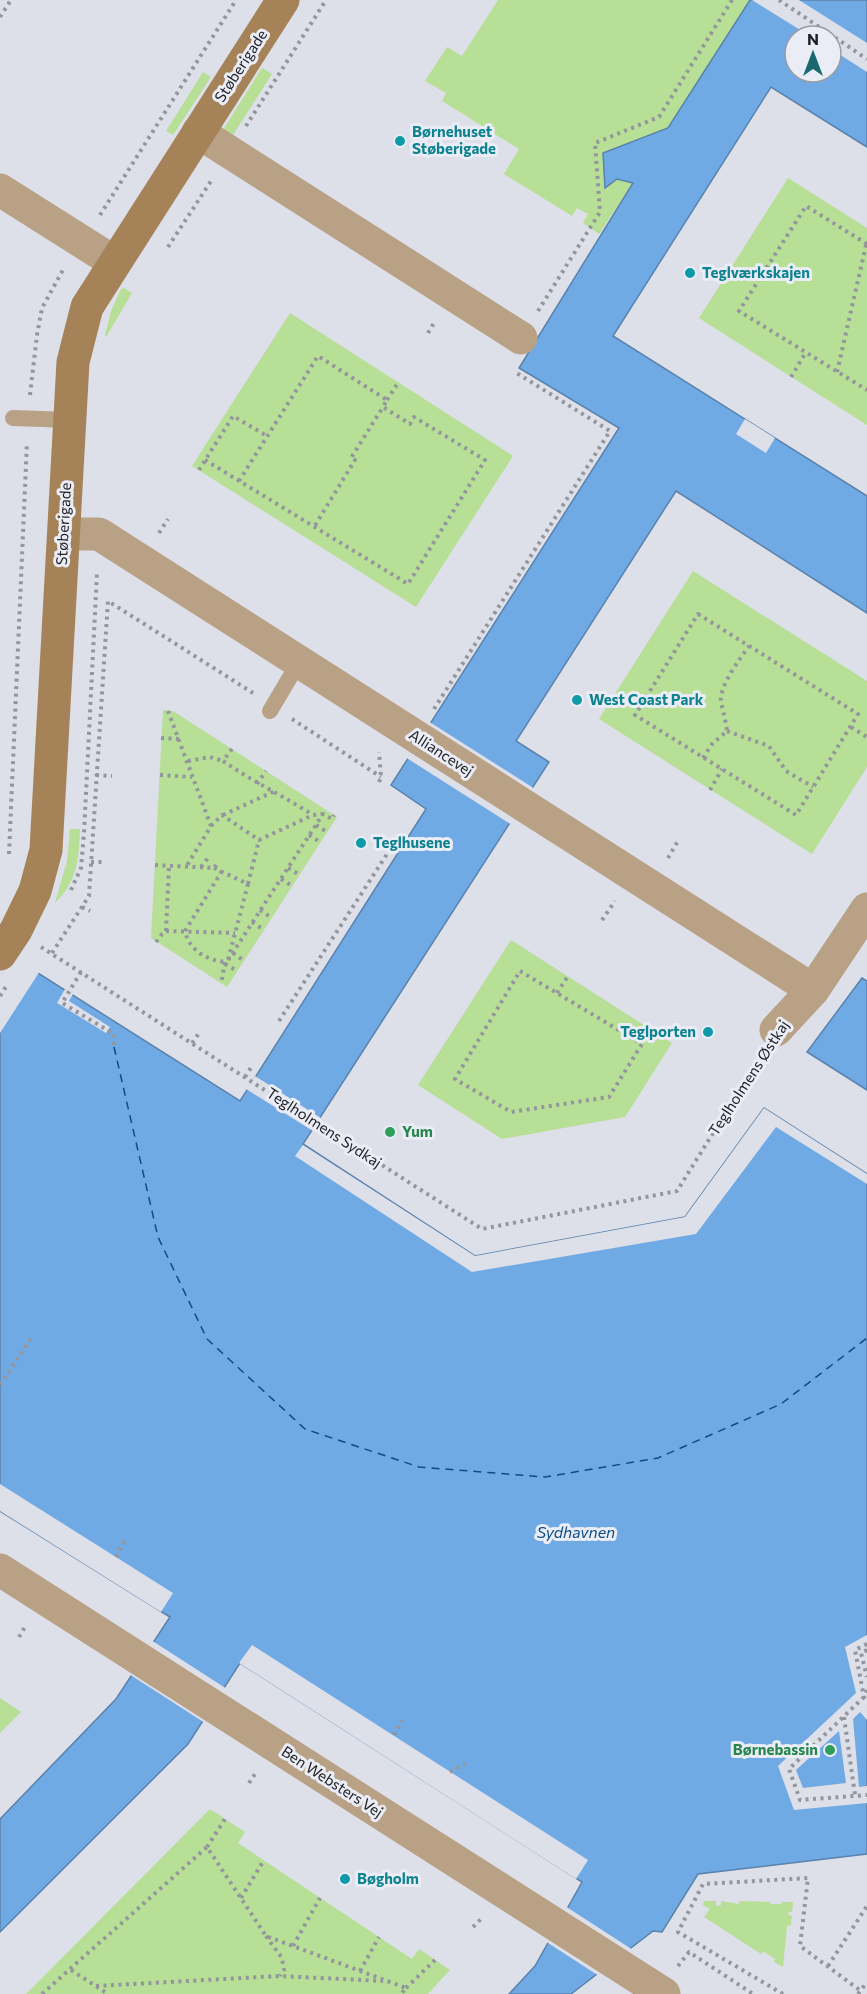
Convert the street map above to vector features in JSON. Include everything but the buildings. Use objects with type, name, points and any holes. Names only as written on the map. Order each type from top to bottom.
[{"type":"street","name":"Støberigade","points":[[6,936],[35,891],[46,850],[73,362],[87,307],[283,0]]},
{"type":"street","points":[[198,132],[521,338]]},
{"type":"street","points":[[0,190],[114,262]]},
{"type":"street","points":[[64,534],[99,534]]},
{"type":"street","name":"Alliancevej","points":[[99,534],[813,990]]},
{"type":"street","name":"Teglholmens Østkaj","points":[[776,1030],[813,990],[867,909]]},
{"type":"street","name":"Ben Websters Vej","points":[[0,1570],[660,1992]]},
{"type":"lane","points":[[13,418],[70,420]]},
{"type":"lane","points":[[271,709],[299,662]]},
{"type":"path","points":[[0,17],[11,0]]},
{"type":"path","points":[[166,250],[326,0]]},
{"type":"path","points":[[402,728],[415,697],[435,710],[610,431],[504,365],[600,212],[595,143],[659,117],[732,0]]},
{"type":"path","points":[[779,0],[867,58]]},
{"type":"path","points":[[837,372],[866,243],[806,206],[740,311],[837,372],[867,390]]},
{"type":"path","points":[[791,377],[806,352]]},
{"type":"path","points":[[240,481],[318,356],[387,400]]},
{"type":"path","points":[[314,527],[356,460],[351,458],[398,382]]},
{"type":"path","points":[[205,460],[408,585],[485,460],[414,417],[410,424],[382,407]]},
{"type":"path","points":[[199,470],[233,416],[267,436]]},
{"type":"path","points":[[70,893],[81,868],[84,833],[99,534]]},
{"type":"path","points":[[52,953],[89,896],[108,601],[365,770],[381,777]]},
{"type":"path","points":[[698,614],[858,714],[851,728],[796,815],[635,715],[698,614]]},
{"type":"path","points":[[727,731],[721,702],[722,693],[749,646]]},
{"type":"path","points":[[168,711],[211,826]]},
{"type":"path","points":[[851,728],[867,737]]},
{"type":"path","points":[[727,731],[769,746],[786,771],[813,788]]},
{"type":"path","points":[[704,758],[712,744],[727,731]]},
{"type":"path","points":[[161,738],[180,739]]},
{"type":"path","points":[[223,761],[232,749]]},
{"type":"path","points":[[188,761],[210,757],[223,761],[257,784],[275,791],[313,815]]},
{"type":"path","points":[[710,790],[722,769]]},
{"type":"path","points":[[257,784],[266,771]]},
{"type":"path","points":[[96,775],[112,776]]},
{"type":"path","points":[[160,775],[192,777]]},
{"type":"path","points":[[186,867],[211,826],[222,815],[275,791]]},
{"type":"path","points":[[226,962],[323,814]]},
{"type":"path","points":[[259,840],[313,815],[323,814],[332,819],[334,815]]},
{"type":"path","points":[[222,815],[259,840]]},
{"type":"path","points":[[315,825],[327,832]]},
{"type":"path","points":[[309,835],[320,842]]},
{"type":"path","points":[[221,984],[259,840]]},
{"type":"path","points":[[279,1021],[389,851]]},
{"type":"path","points":[[201,867],[208,858]]},
{"type":"path","points":[[91,862],[103,862]]},
{"type":"path","points":[[155,865],[215,866],[222,872],[248,884]]},
{"type":"path","points":[[166,932],[169,866]]},
{"type":"path","points":[[288,868],[300,875]]},
{"type":"path","points":[[185,932],[222,872]]},
{"type":"path","points":[[281,879],[292,886]]},
{"type":"path","points":[[82,906],[90,911]]},
{"type":"path","points":[[260,910],[272,918]]},
{"type":"path","points":[[252,922],[264,930]]},
{"type":"path","points":[[156,942],[166,932],[235,933]]},
{"type":"path","points":[[185,932],[189,944],[197,952],[226,962],[237,971]]},
{"type":"path","name":"Teglholmens Sydkaj","points":[[6,936],[52,953],[482,1228],[677,1191]]},
{"type":"path","points":[[232,953],[244,961]]},
{"type":"path","points":[[520,971],[557,993],[642,1044],[609,1097],[510,1112],[455,1079],[520,971]]},
{"type":"path","points":[[81,972],[63,1003],[114,1034],[114,1047]]},
{"type":"path","points":[[557,993],[568,976]]},
{"type":"path","name":"Teglholmens Østkaj","points":[[677,1191],[776,1030]]},
{"type":"path","points":[[192,1043],[200,1032]]},
{"type":"path","points":[[245,1077],[252,1066]]},
{"type":"path","points":[[0,1385],[32,1337]]},
{"type":"path","points":[[116,1557],[125,1540]]},
{"type":"path","points":[[865,1699],[855,1650],[867,1644]]},
{"type":"path","points":[[867,1650],[861,1653],[867,1677]]},
{"type":"path","points":[[867,1690],[865,1699],[789,1769],[801,1800],[867,1795]]},
{"type":"path","points":[[844,1716],[855,1796]]},
{"type":"path","points":[[394,1736],[402,1720]]},
{"type":"path","points":[[450,1772],[465,1764]]},
{"type":"path","points":[[42,1994],[207,1846],[225,1820]]},
{"type":"path","points":[[207,1846],[282,1958],[284,1970],[279,1976]]},
{"type":"path","points":[[241,1898],[264,1860]]},
{"type":"path","points":[[783,1994],[678,1932],[704,1884],[808,1878],[801,1946],[859,1992],[867,1982]]},
{"type":"path","points":[[293,1946],[320,1898]]},
{"type":"path","points":[[828,1966],[867,1906]]},
{"type":"path","points":[[266,1936],[406,1988]]},
{"type":"path","points":[[360,1971],[379,1937]]},
{"type":"path","points":[[660,1992],[689,1952],[753,1994]]},
{"type":"path","points":[[401,1994],[435,1960]]},
{"type":"path","points":[[71,1970],[108,1994]]},
{"type":"path","points":[[96,1986],[279,1976],[387,1981]]},
{"type":"green space","points":[[498,0],[750,0],[668,128],[603,153],[606,187],[617,179],[633,183],[599,234],[583,223],[588,214],[577,208],[572,216],[504,174],[519,149],[442,101],[446,93],[425,81],[447,47],[462,56]]},
{"type":"green space","points":[[262,68],[272,74],[226,146],[221,133]]},
{"type":"green space","points":[[203,72],[211,77],[173,135],[166,131]]},
{"type":"green space","points":[[788,178],[867,228],[867,425],[699,318]]},
{"type":"green space","points":[[124,288],[132,293],[106,337],[111,311],[121,289]]},
{"type":"green space","points":[[290,313],[513,456],[416,607],[192,466]]},
{"type":"green space","points":[[693,571],[867,681],[867,767],[812,854],[599,719]]},
{"type":"green space","points":[[163,710],[173,711],[337,817],[227,987],[151,938]]},
{"type":"green space","points":[[70,829],[80,829],[77,860],[68,887],[55,903],[67,861]]},
{"type":"green space","points":[[511,940],[672,1043],[625,1117],[502,1139],[418,1085]]},
{"type":"green space","points":[[0,1698],[21,1712],[0,1733]]},
{"type":"green space","points":[[210,1809],[245,1832],[238,1843],[412,1959],[419,1949],[450,1970],[428,1994],[26,1994]]},
{"type":"green space","points":[[704,1901],[716,1901],[716,1906],[721,1905],[721,1901],[739,1904],[739,1901],[770,1902],[770,1904],[793,1902],[792,1912],[788,1912],[792,1916],[791,1925],[787,1926],[783,1967],[763,1951],[761,1954],[704,1917],[710,1909],[703,1905]]},
{"type":"water","name":"Sydhavnen","points":[[750,0],[867,0],[867,147],[771,87],[613,336],[867,496],[867,613],[676,491],[516,741],[549,762],[303,1144],[475,1256],[685,1217],[764,1108],[867,1174],[867,1854],[698,1874],[662,1932],[653,1931],[571,1994],[509,1994],[535,1966],[582,1882],[240,1663],[188,1744],[0,1932],[0,1819],[116,1699],[170,1617],[0,1511],[0,949],[240,1101],[426,809],[391,785],[619,428],[519,368],[633,183],[617,179],[605,188],[603,153],[668,128]]},
{"type":"water","points":[[862,978],[867,981],[867,1090],[807,1052]]},
{"type":"pier","points":[[752,0],[799,0],[837,24],[791,24]]},
{"type":"pier","points":[[843,28],[867,43],[867,72],[843,57]]},
{"type":"pier","points":[[745,419],[775,438],[766,453],[736,434]]},
{"type":"pier","points":[[428,721],[535,789],[512,825],[405,757]]},
{"type":"pier","points":[[0,946],[40,971],[0,1033]]},
{"type":"pier","points":[[65,989],[73,994],[69,1001],[110,1027],[106,1033],[57,1003]]},
{"type":"pier","points":[[255,1076],[321,1118],[313,1131],[246,1089]]},
{"type":"pier","points":[[764,1108],[867,1174],[867,1184],[776,1127],[696,1234],[472,1272],[295,1156],[303,1145],[475,1256],[685,1217]]},
{"type":"pier","points":[[0,1484],[173,1593],[161,1612],[0,1511]]},
{"type":"pier","points":[[867,1635],[867,1720],[860,1712],[853,1719],[859,1787],[867,1786],[867,1803],[794,1810],[778,1766],[856,1693],[845,1647]],"holes":[[[839,1731],[846,1783],[803,1788],[796,1770]]]},
{"type":"pier","points":[[151,1640],[227,1689],[205,1723],[129,1674]]},
{"type":"pier","points":[[252,1645],[588,1860],[576,1879],[239,1663]]},
{"type":"pier","points":[[565,1906],[633,1950],[599,1976],[545,1941]]},
{"type":"ferry route","points":[[114,1047],[158,1237],[207,1339],[305,1429],[419,1467],[545,1477],[658,1458],[781,1404],[867,1338]]},
{"type":"place","name":"Børnehuset Støberigade","points":[[400,141]]},
{"type":"place","name":"Teglværkskajen","points":[[690,273]]},
{"type":"place","name":"West Coast Park","points":[[577,700]]},
{"type":"place","name":"Teglhusene","points":[[361,843]]},
{"type":"place","name":"Teglporten","points":[[708,1032]]},
{"type":"place","name":"Yum","points":[[390,1132]]},
{"type":"place","name":"Børnebassin","points":[[830,1750]]},
{"type":"place","name":"Bøgholm","points":[[345,1879]]}]
